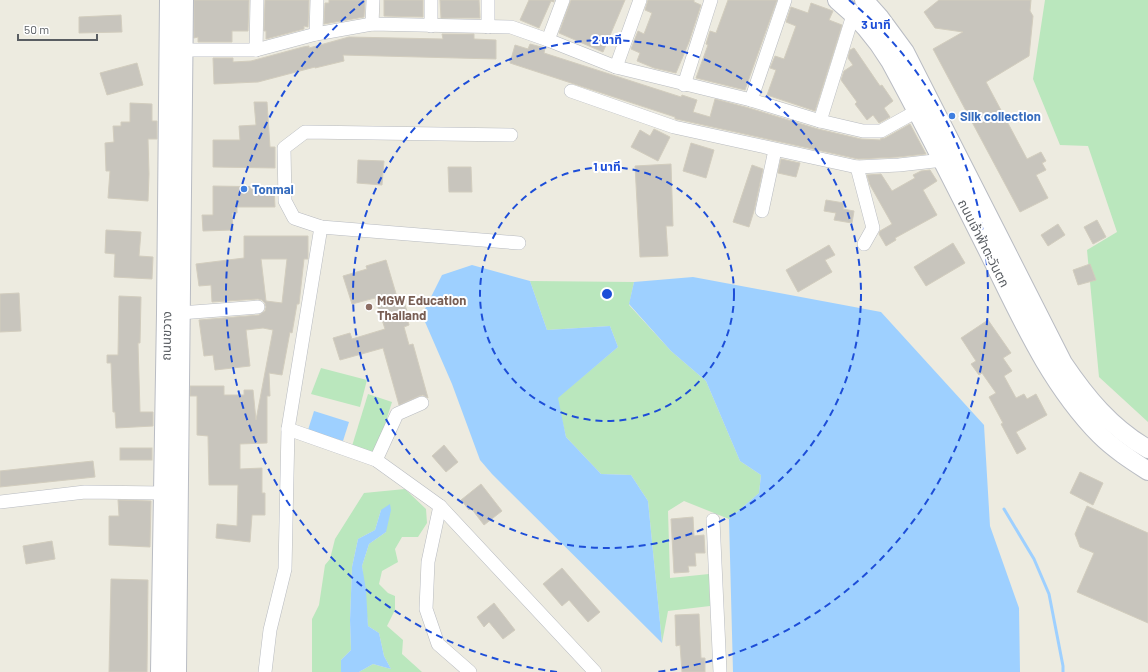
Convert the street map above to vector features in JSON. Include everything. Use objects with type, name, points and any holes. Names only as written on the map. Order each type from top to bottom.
[{"type":"main road","name":"ถนนขวาง","points":[[160,672],[163,493],[172,445],[180,313],[176,50],[169,0]]},
{"type":"main road","name":"ถนนขวาง","points":[[177,672],[172,445],[176,50],[184,0]]},
{"type":"main road","name":"ถนนเจ้าฟ้าตะวันตก","points":[[837,0],[853,15],[882,49],[943,160],[1031,337],[1055,378],[1078,410],[1101,436],[1148,471]]},
{"type":"main road","name":"ถนนเจ้าฟ้าตะวันตก","points":[[864,0],[891,32],[908,58],[1064,363],[1096,408],[1118,428],[1148,449]]},
{"type":"street","points":[[256,50],[257,0]]},
{"type":"street","points":[[316,34],[317,0]]},
{"type":"street","points":[[372,24],[373,0]]},
{"type":"street","points":[[431,0],[431,26]]},
{"type":"street","points":[[488,0],[488,27]]},
{"type":"street","points":[[548,40],[563,0]]},
{"type":"street","points":[[616,67],[640,0]]},
{"type":"street","points":[[684,85],[711,0]]},
{"type":"street","points":[[751,100],[785,0]]},
{"type":"street","points":[[820,121],[853,15]]},
{"type":"street","points":[[176,50],[256,50],[316,34],[372,24],[511,27],[616,67],[684,85],[751,100],[820,121],[863,131],[881,131],[917,111]]},
{"type":"street","points":[[571,91],[674,128],[857,167],[899,165],[943,160]]},
{"type":"street","points":[[511,135],[305,132],[284,148],[285,201],[294,218],[321,227],[519,243]]},
{"type":"street","points":[[762,211],[775,150]]},
{"type":"street","points":[[857,167],[873,228],[864,244]]},
{"type":"street","points":[[265,672],[270,630],[285,569],[288,429],[321,227]]},
{"type":"street","points":[[180,313],[258,307]]},
{"type":"street","points":[[376,460],[397,414],[422,403]]},
{"type":"street","points":[[288,429],[376,460],[440,506],[595,672]]},
{"type":"street","points":[[0,502],[85,492],[163,493]]},
{"type":"street","points":[[440,506],[428,562],[426,609],[438,644],[470,672]]},
{"type":"street","points":[[713,520],[720,672]]},
{"type":"green space","points":[[1045,0],[1148,0],[1148,422],[1099,377],[1087,250],[1117,232],[1088,146],[1060,145],[1033,79]]},
{"type":"green space","points":[[530,281],[634,282],[629,305],[671,351],[706,381],[740,461],[761,475],[759,493],[729,519],[684,501],[668,511],[670,578],[709,574],[710,606],[668,611],[662,643],[648,501],[631,475],[601,474],[566,437],[557,398],[618,347],[610,326],[547,330]]},
{"type":"green space","points":[[321,368],[367,380],[360,407],[311,394]]},
{"type":"green space","points":[[368,394],[392,402],[376,453],[352,446]]},
{"type":"green space","points":[[405,489],[426,509],[427,523],[418,537],[402,537],[395,549],[398,562],[382,571],[379,584],[388,593],[395,596],[395,610],[387,626],[403,640],[402,654],[422,672],[359,672],[373,664],[391,669],[384,656],[379,633],[368,626],[362,566],[369,544],[386,532],[381,510],[375,530],[358,539],[352,567],[350,620],[351,650],[341,660],[341,672],[312,672],[312,619],[319,605],[325,565],[330,559],[335,539],[364,493]]},
{"type":"water","points":[[472,265],[530,281],[547,330],[610,326],[618,347],[558,398],[566,437],[601,474],[631,475],[648,501],[662,643],[492,474],[480,460],[452,384],[422,315],[442,275]]},
{"type":"water","points":[[693,277],[881,312],[984,425],[990,526],[1019,608],[1020,672],[733,672],[729,519],[759,493],[761,475],[740,461],[706,381],[671,351],[629,304],[634,282]]},
{"type":"water","points":[[314,411],[349,422],[343,441],[308,430]]},
{"type":"water","points":[[390,504],[391,510],[386,532],[369,544],[362,566],[366,590],[368,626],[379,633],[384,656],[391,669],[373,664],[359,672],[341,672],[341,660],[351,650],[350,620],[352,567],[358,539],[375,530],[381,510]]},
{"type":"building","points":[[194,0],[249,0],[248,31],[232,31],[232,42],[198,42],[198,37],[194,38]]},
{"type":"building","points":[[265,0],[309,0],[308,27],[304,26],[304,29],[266,39],[266,31],[264,31]]},
{"type":"building","points":[[329,0],[365,0],[364,17],[324,24],[325,3],[329,3]]},
{"type":"building","points":[[384,0],[423,0],[423,17],[384,16]]},
{"type":"building","points":[[440,0],[479,0],[480,18],[441,18]]},
{"type":"building","points":[[529,0],[554,0],[554,2],[551,1],[539,28],[520,20]]},
{"type":"building","points":[[571,0],[625,0],[603,52],[559,33]]},
{"type":"building","points":[[648,0],[694,0],[694,2],[701,5],[689,42],[676,73],[654,68],[637,61],[640,53],[631,49],[638,31],[644,34],[652,13],[645,10]]},
{"type":"building","points":[[728,0],[777,0],[745,90],[696,78],[708,45],[706,44],[710,31],[716,33]]},
{"type":"building","points":[[939,0],[1031,0],[1030,11],[1033,16],[1029,56],[986,82],[1027,159],[1041,152],[1046,161],[1042,163],[1046,170],[1036,175],[1048,198],[1020,212],[933,49],[963,32],[935,28],[924,12]]},
{"type":"building","points":[[811,3],[833,11],[829,20],[842,25],[815,111],[767,95],[776,70],[770,68],[775,56],[784,59],[796,26],[786,22],[791,7],[808,13]]},
{"type":"building","points":[[121,15],[122,32],[79,33],[79,17]]},
{"type":"building","points":[[442,34],[474,34],[474,39],[496,40],[496,59],[343,55],[344,61],[258,82],[214,84],[213,58],[233,58],[233,62],[251,61],[303,47],[309,46],[309,48],[349,37],[443,39]]},
{"type":"building","points":[[530,44],[545,48],[544,53],[681,97],[682,95],[697,100],[693,112],[710,117],[715,99],[818,129],[861,139],[881,140],[880,139],[885,138],[910,124],[926,154],[858,159],[675,119],[675,117],[510,63],[515,45],[528,49]]},
{"type":"building","points":[[854,48],[880,86],[882,85],[893,101],[884,108],[890,117],[879,123],[873,115],[867,120],[855,104],[857,102],[841,80],[844,71],[853,65],[848,58],[850,50]]},
{"type":"building","points":[[137,63],[143,85],[107,95],[100,73]]},
{"type":"building","points":[[254,102],[267,102],[270,147],[275,147],[275,168],[213,167],[213,140],[240,140],[239,126],[256,125]]},
{"type":"building","points":[[130,103],[152,104],[152,121],[157,121],[157,139],[148,139],[148,201],[108,198],[110,171],[106,171],[105,143],[114,142],[113,126],[121,126],[121,122],[130,122]]},
{"type":"building","points":[[654,129],[670,137],[658,161],[631,147],[640,130],[650,136]]},
{"type":"building","points":[[691,143],[714,150],[706,178],[683,171]]},
{"type":"building","points":[[781,159],[800,163],[796,177],[778,173]]},
{"type":"building","points":[[358,160],[384,161],[382,185],[357,183]]},
{"type":"building","points":[[671,164],[673,226],[666,226],[668,256],[640,257],[635,166]]},
{"type":"building","points":[[752,165],[763,169],[749,227],[733,222]]},
{"type":"building","points":[[448,167],[471,167],[472,192],[449,192]]},
{"type":"building","points":[[930,170],[937,181],[923,190],[937,215],[895,238],[896,240],[886,246],[879,234],[880,231],[892,224],[870,185],[867,175],[881,174],[892,191],[915,178],[913,175],[921,171]]},
{"type":"building","points":[[213,186],[274,187],[275,207],[237,207],[237,213],[232,213],[233,230],[203,231],[202,215],[213,215]]},
{"type":"building","points":[[826,200],[844,203],[843,209],[854,211],[852,223],[834,220],[836,213],[824,211]]},
{"type":"building","points":[[1097,220],[1106,237],[1093,244],[1084,227]]},
{"type":"building","points":[[1058,224],[1065,235],[1048,246],[1041,235]]},
{"type":"building","points":[[106,230],[141,232],[139,256],[153,257],[152,279],[114,277],[115,254],[105,253]]},
{"type":"building","points":[[244,236],[308,236],[308,259],[304,259],[299,304],[297,304],[292,333],[290,332],[282,375],[269,373],[270,396],[267,396],[267,443],[240,444],[240,469],[262,468],[262,493],[265,493],[265,515],[252,515],[250,542],[216,538],[217,524],[237,526],[238,485],[209,485],[208,436],[197,435],[197,396],[190,396],[190,386],[224,386],[224,395],[244,395],[244,390],[253,390],[256,420],[273,330],[263,328],[246,330],[250,366],[215,370],[213,355],[204,356],[199,320],[259,315],[265,311],[265,303],[258,299],[212,302],[211,285],[199,286],[196,264],[244,258]],"holes":[[[261,259],[287,259],[282,303],[266,301]]]},
{"type":"building","points":[[953,243],[965,263],[926,286],[914,267]]},
{"type":"building","points":[[829,245],[835,255],[825,260],[832,272],[798,292],[786,270]]},
{"type":"building","points":[[386,260],[397,297],[402,296],[407,311],[405,311],[409,325],[404,327],[409,345],[413,344],[428,398],[423,395],[399,405],[383,348],[340,360],[333,338],[350,333],[352,339],[385,329],[375,298],[352,304],[343,276],[367,269],[366,266]]},
{"type":"building","points":[[1090,264],[1096,280],[1078,285],[1073,270]]},
{"type":"building","points":[[19,293],[21,331],[0,332],[0,294]]},
{"type":"building","points":[[119,296],[141,297],[140,343],[138,343],[140,412],[153,412],[153,426],[116,428],[115,412],[113,412],[111,363],[107,363],[107,355],[118,355]]},
{"type":"building","points":[[988,320],[1011,353],[1003,358],[1012,371],[1004,376],[1016,398],[1024,394],[1027,399],[1036,394],[1047,415],[1016,432],[1026,449],[1017,454],[989,397],[996,393],[982,373],[979,375],[971,364],[976,361],[961,338]]},
{"type":"building","points":[[444,445],[458,462],[446,472],[432,456]]},
{"type":"building","points":[[120,448],[152,448],[152,460],[120,460]]},
{"type":"building","points":[[93,461],[95,477],[0,487],[0,471]]},
{"type":"building","points":[[1080,472],[1103,483],[1093,505],[1070,493]]},
{"type":"building","points":[[481,484],[502,511],[484,525],[471,508],[469,510],[461,500]]},
{"type":"building","points":[[118,500],[151,501],[150,547],[109,545],[109,516],[119,516]]},
{"type":"building","points":[[1087,506],[1148,533],[1148,623],[1077,592],[1094,553],[1080,547],[1075,534]]},
{"type":"building","points":[[693,517],[694,536],[704,535],[705,553],[695,553],[696,566],[688,566],[689,572],[674,573],[671,519]]},
{"type":"building","points":[[52,541],[55,559],[26,564],[23,546]]},
{"type":"building","points":[[562,568],[600,612],[588,622],[569,600],[562,606],[543,584]]},
{"type":"building","points":[[111,579],[148,580],[147,672],[109,672]]},
{"type":"building","points":[[494,603],[515,630],[503,639],[489,622],[484,627],[477,617]]},
{"type":"building","points":[[699,614],[701,658],[705,658],[705,672],[682,672],[680,645],[676,646],[675,615]]},
{"type":"waterway","points":[[1004,509],[1034,559],[1049,594],[1063,672]]},
{"type":"place","name":"Silk collection","points":[[952,116]]},
{"type":"place","name":"Tonmai","points":[[244,189]]},
{"type":"place","name":"MGW Education Thailand","points":[[369,307]]}]
